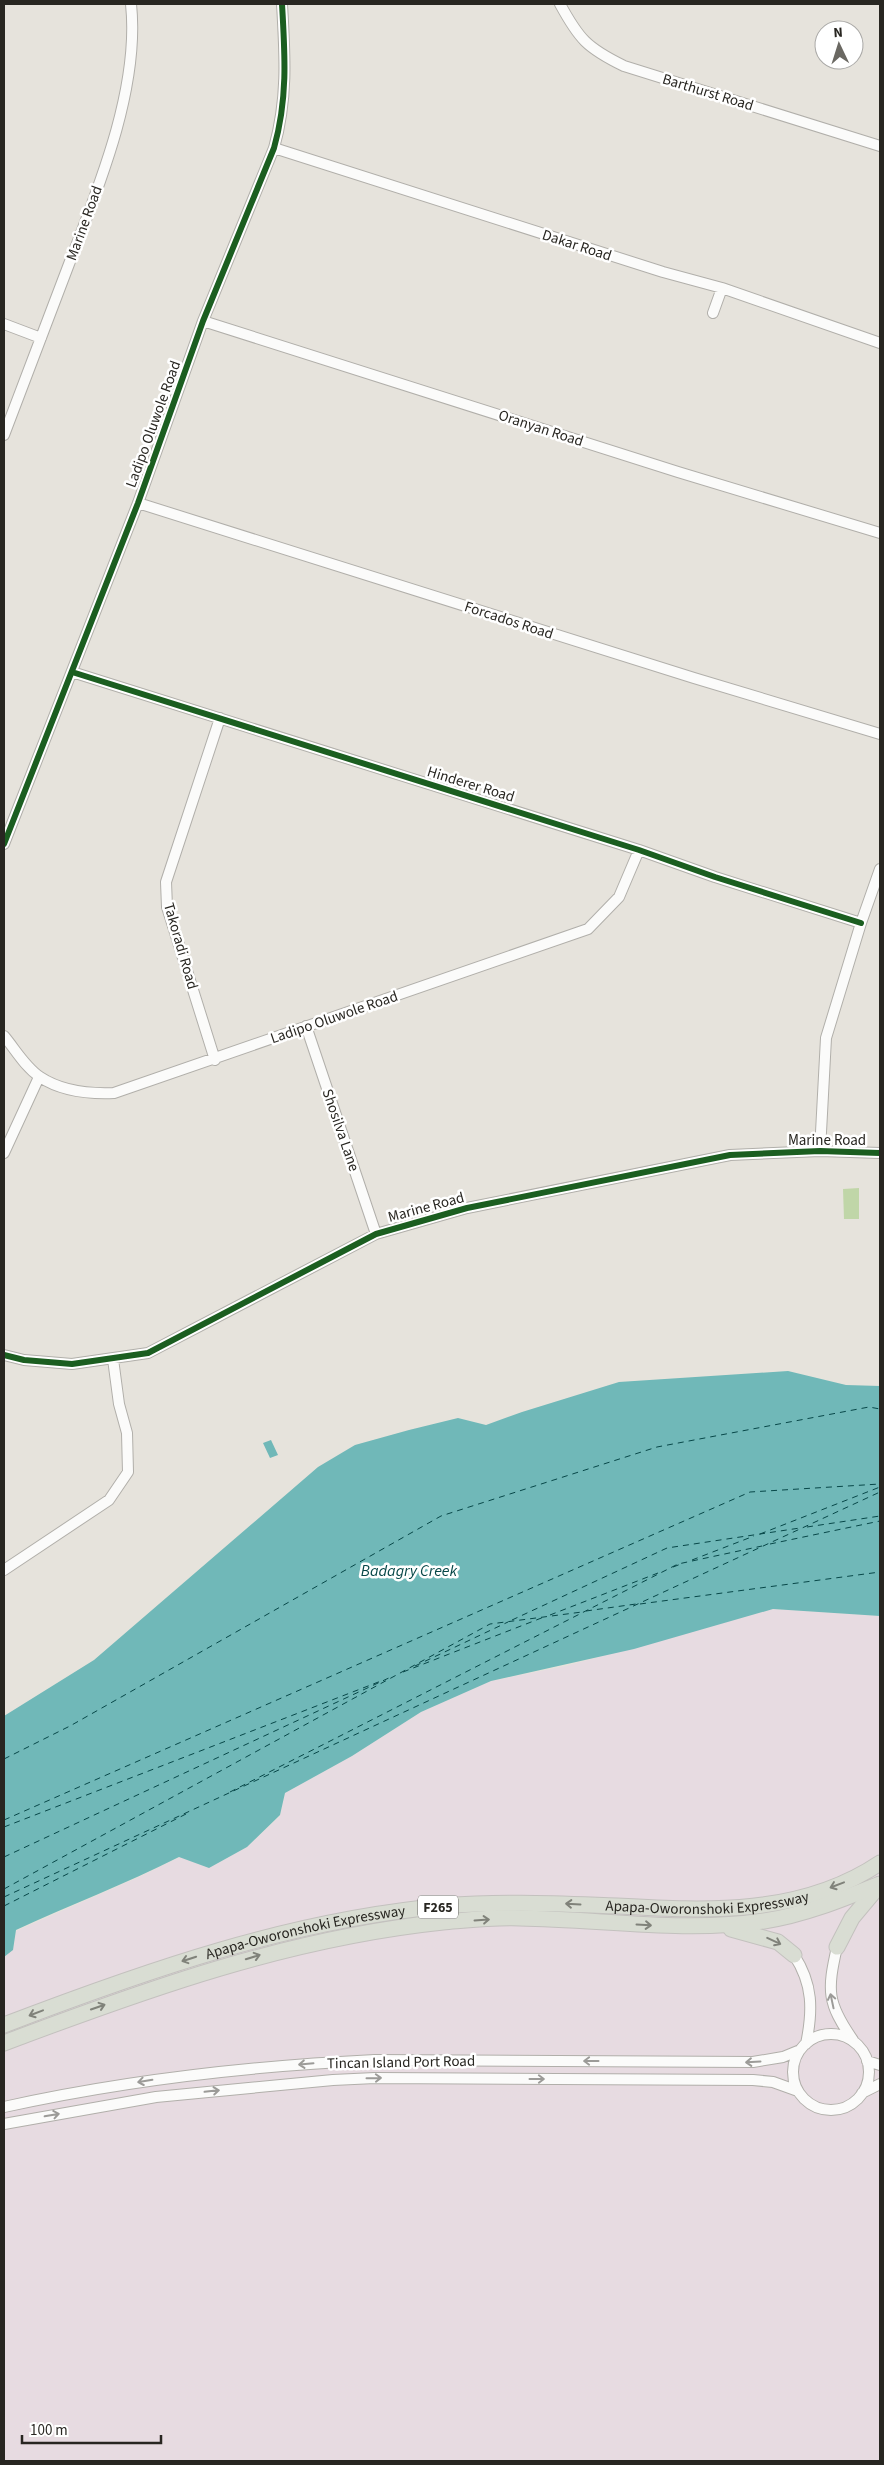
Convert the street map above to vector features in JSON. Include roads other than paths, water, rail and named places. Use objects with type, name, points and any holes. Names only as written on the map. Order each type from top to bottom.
[{"type":"highway","name":"Apapa-Oworonshoki Expressway","points":[[4,2025],[83,1995],[200,1956],[262,1939],[385,1914],[444,1906],[524,1902],[695,1911],[732,1909],[758,1906],[822,1891],[845,1882],[880,1863]]},
{"type":"highway","name":"Apapa-Oworonshoki Expressway","points":[[4,2043],[97,2008],[270,1952],[389,1929],[518,1918],[648,1925],[717,1926],[766,1921],[806,1911],[880,1884]]},
{"type":"highway","points":[[837,1947],[852,1918],[880,1884]]},
{"type":"highway","points":[[717,1926],[762,1936],[778,1942],[794,1955]]},
{"type":"street","name":"Marine Road","points":[[4,435],[8,410],[41,338],[93,202],[122,108],[134,27],[131,4]]},
{"type":"street","name":"Ladipo Oluwole Road","points":[[4,844],[138,502],[203,321],[274,148],[280,128],[286,76],[282,4]]},
{"type":"street","name":"Barthurst Road","points":[[560,4],[572,27],[586,45],[624,66],[880,146]]},
{"type":"street","name":"Dakar Road","points":[[274,148],[663,272],[722,288],[880,343]]},
{"type":"street","points":[[713,313],[722,288]]},
{"type":"street","name":"Oranyan Road","points":[[203,321],[678,472],[880,533]]},
{"type":"street","points":[[4,324],[41,338]]},
{"type":"street","name":"Forcados Road","points":[[138,502],[694,678],[880,734]]},
{"type":"street","name":"Hinderer Road","points":[[72,672],[639,850],[715,877],[860,923]]},
{"type":"street","name":"Takoradi Road","points":[[215,1060],[167,907],[166,882],[220,718]]},
{"type":"street","name":"Ladipo Oluwole Road","points":[[4,1036],[40,1077],[73,1090],[93,1094],[114,1093],[215,1060],[306,1026],[588,929],[619,897],[639,850]]},
{"type":"street","points":[[820,1151],[826,1038],[860,923],[880,869]]},
{"type":"street","name":"Shosilva Lane","points":[[306,1026],[376,1234]]},
{"type":"street","points":[[4,1153],[40,1077]]},
{"type":"street","name":"Marine Road","points":[[4,1355],[24,1360],[72,1364],[148,1353],[376,1234],[467,1208],[730,1155],[820,1151],[880,1153]]},
{"type":"street","points":[[4,1570],[109,1500],[128,1472],[127,1433],[119,1404],[113,1359]]},
{"type":"street","points":[[837,1947],[831,1980],[831,1997],[836,2017],[867,2061],[868,2081],[862,2093]]},
{"type":"street","points":[[794,1955],[804,1971],[809,1986],[812,2008],[803,2047],[793,2070],[798,2091],[811,2105],[829,2110],[848,2106],[862,2093],[880,2084]]},
{"type":"street","points":[[803,2047],[819,2036],[834,2035],[855,2043]]},
{"type":"street","name":"Tincan Island Port Road","points":[[4,2107],[148,2081],[320,2063],[375,2060],[753,2062],[783,2057],[803,2047]]},
{"type":"street","points":[[867,2061],[880,2065]]},
{"type":"street","name":"Tincan Island Port Road","points":[[4,2124],[156,2097],[261,2086],[375,2078],[753,2080],[773,2082],[798,2091]]},
{"type":"water","name":"Badagry Creek","points":[[788,1371],[846,1385],[880,1386],[880,1616],[773,1609],[634,1649],[491,1681],[421,1712],[352,1756],[285,1793],[280,1815],[247,1847],[209,1868],[179,1857],[16,1930],[13,1950],[4,1957],[4,1716],[94,1660],[318,1467],[355,1445],[458,1418],[486,1425],[619,1382]]},
{"type":"water","points":[[271,1440],[278,1455],[270,1458],[263,1443]]}]
